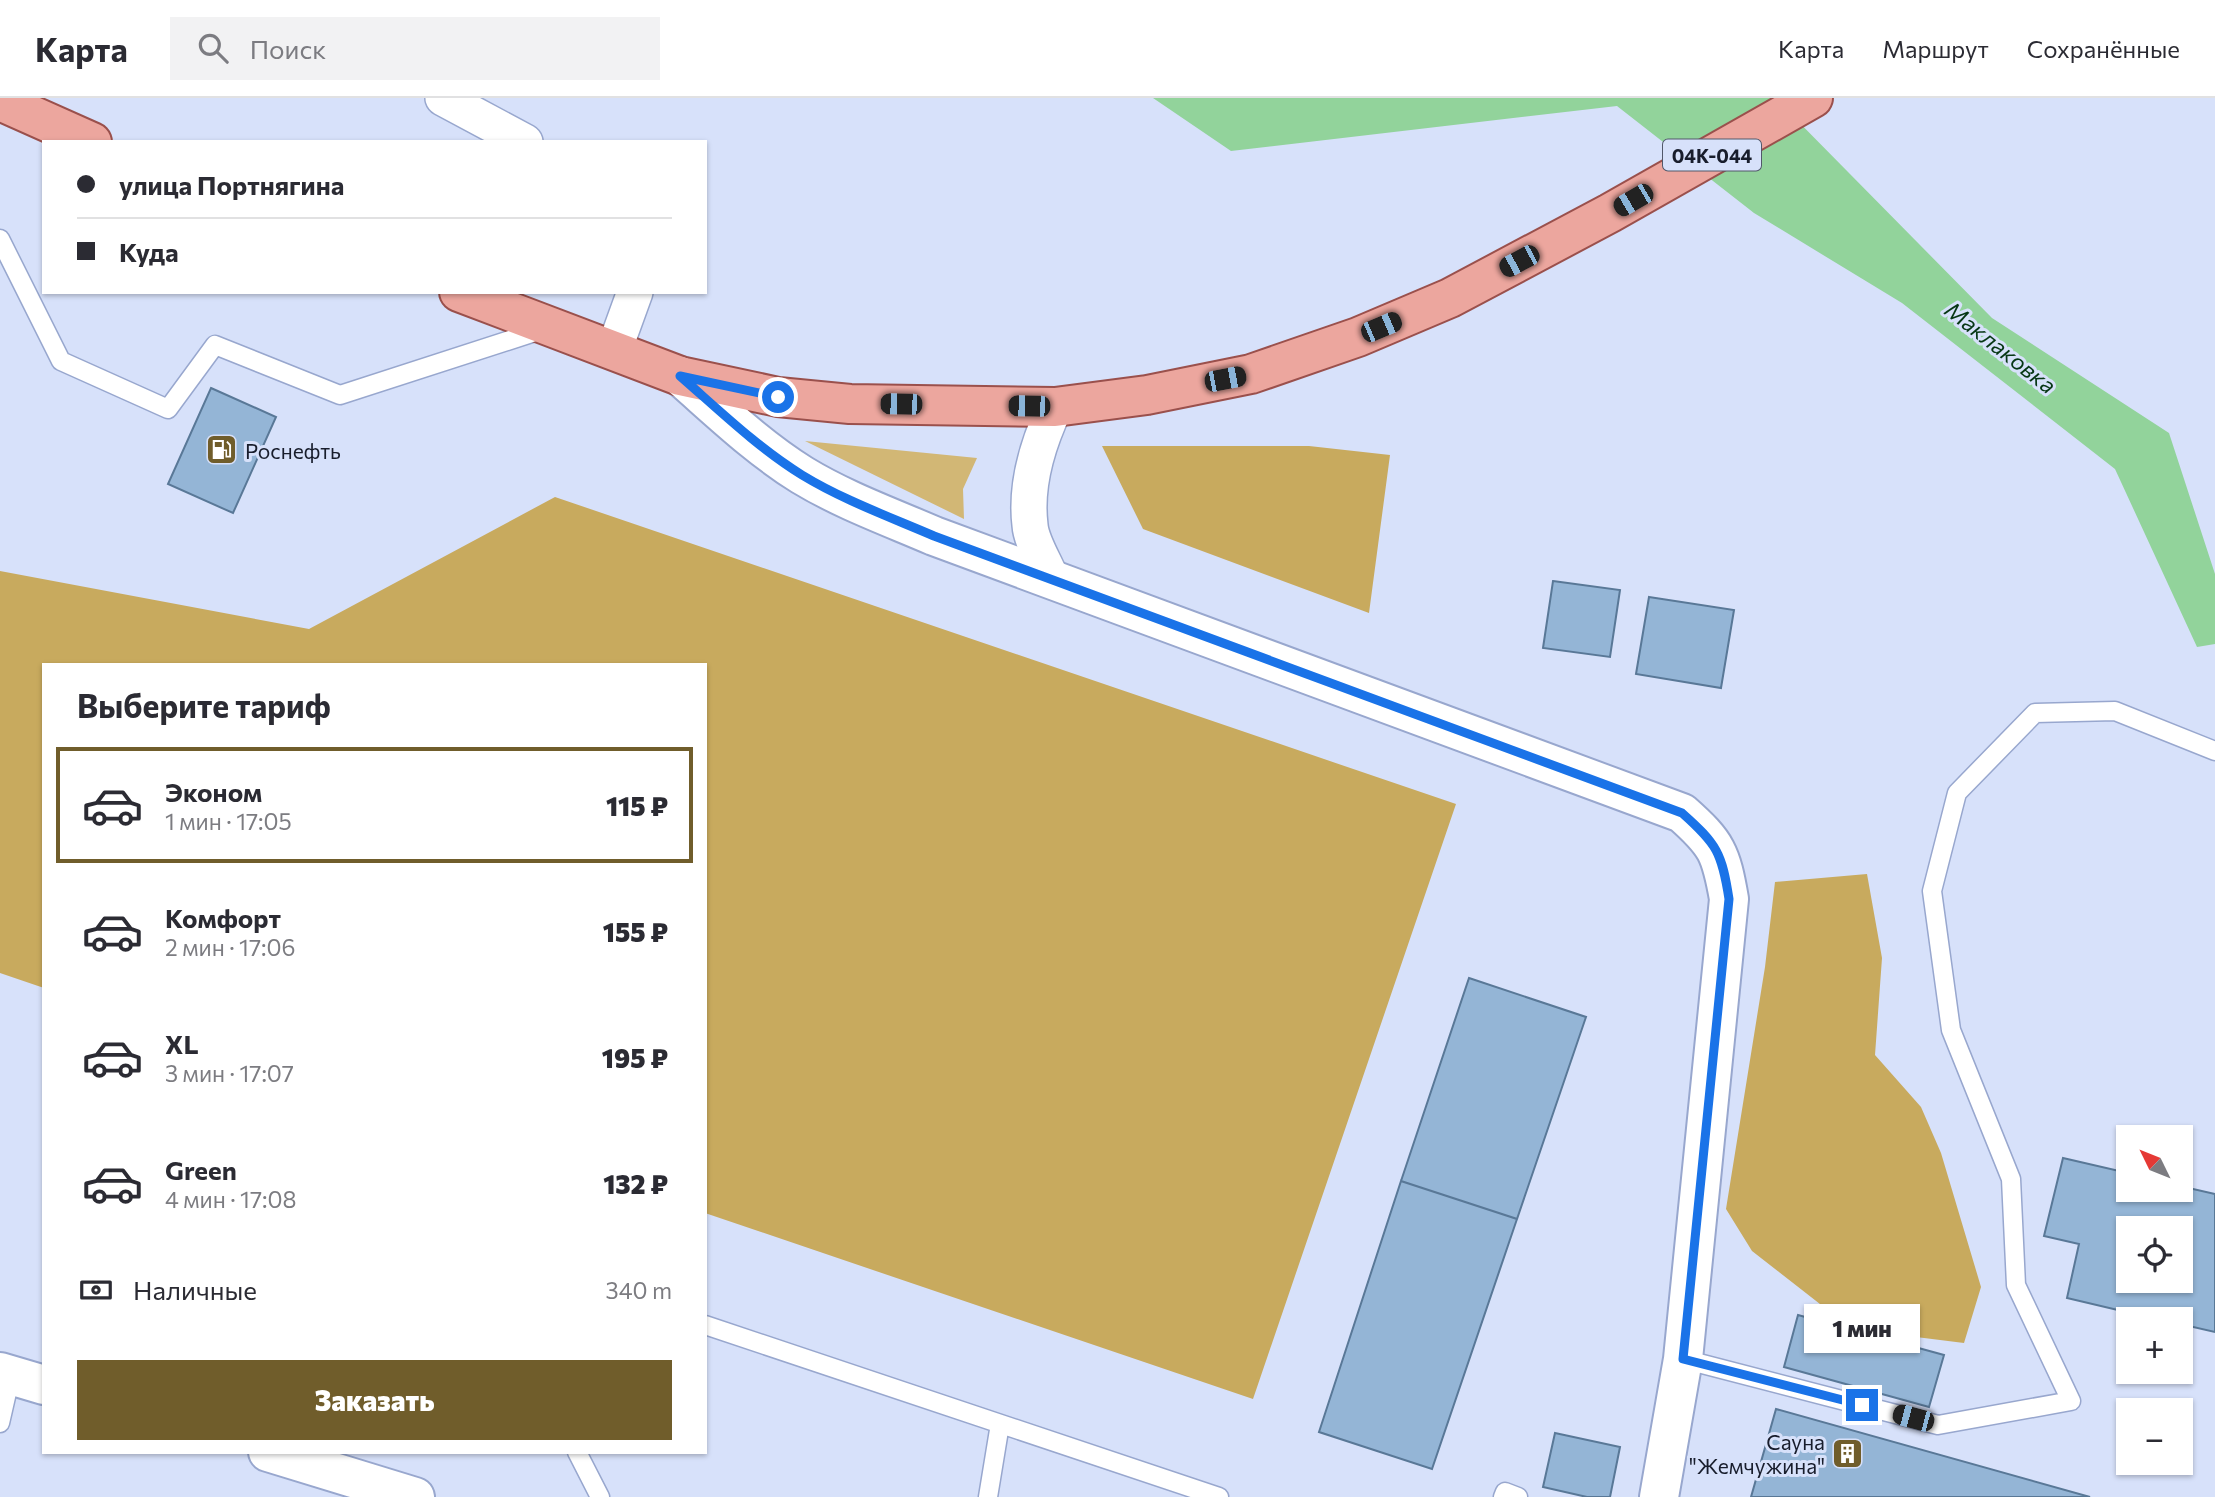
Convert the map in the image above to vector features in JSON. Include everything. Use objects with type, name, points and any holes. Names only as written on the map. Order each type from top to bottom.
[{"type":"main road","name":"04К-044","points":[[464,294],[680,376],[778,397],[838,403],[1055,407],[1147,395],[1251,374],[1346,341],[1450,298],[1610,213],[1813,98]]},
{"type":"main road","points":[[0,101],[88,140]]},
{"type":"street","points":[[443,98],[522,140]]},
{"type":"street","points":[[614,350],[634,294]]},
{"type":"street","points":[[680,376],[762,446],[802,475],[851,501],[934,536],[1050,576],[1467,735],[1682,813],[1706,834],[1722,858],[1729,899],[1683,1359],[1659,1497]]},
{"type":"street","points":[[1050,576],[1030,527],[1030,495],[1038,442],[1055,407]]},
{"type":"street","points":[[275,1454],[415,1497]]},
{"type":"lane","points":[[0,239],[61,361],[169,409],[215,345],[340,394],[551,327]]},
{"type":"lane","points":[[1683,1359],[1938,1424],[2071,1401],[2016,1285],[2011,1179],[1951,1030],[1932,891],[1957,793],[2035,713],[2115,711],[2215,751]]},
{"type":"lane","points":[[707,1326],[1219,1497]]},
{"type":"lane","points":[[0,1423],[18,1377]]},
{"type":"lane","points":[[989,1497],[1000,1423]]},
{"type":"lane","points":[[578,1454],[600,1497]]},
{"type":"lane","points":[[1503,1497],[1505,1492],[1518,1497]]},
{"type":"shaded area","points":[[805,441],[977,458],[963,489],[964,519]]},
{"type":"shaded area","points":[[1102,446],[1309,446],[1390,455],[1369,613],[1143,529]]},
{"type":"shaded area","points":[[555,497],[1456,804],[1253,1399],[707,1214],[707,663],[42,663],[42,987],[0,973],[0,571],[309,629]]},
{"type":"shaded area","points":[[1867,874],[1882,958],[1875,1055],[1921,1107],[1941,1153],[1981,1287],[1964,1343],[1852,1329],[1752,1251],[1726,1209],[1765,967],[1775,882]]},
{"type":"water","name":"Маклаковка","points":[[1153,98],[1775,98],[1992,318],[2169,433],[2215,574],[2215,644],[2197,647],[2115,469],[1902,303],[1754,213],[1617,106],[1231,151]]},
{"type":"building","name":"Роснефть","points":[[211,388],[276,417],[233,513],[168,484]]},
{"type":"building","points":[[1553,581],[1620,590],[1610,657],[1543,648]]},
{"type":"building","points":[[1649,597],[1734,610],[1721,688],[1636,674]]},
{"type":"building","points":[[1469,978],[1586,1017],[1517,1219],[1401,1181]]},
{"type":"building","points":[[2063,1158],[2116,1170],[2116,1202],[2193,1202],[2193,1189],[2215,1194],[2215,1332],[2193,1327],[2193,1307],[2116,1307],[2116,1310],[2067,1298],[2079,1244],[2044,1236]]},
{"type":"building","points":[[1401,1181],[1517,1219],[1432,1469],[1319,1432]]},
{"type":"building","points":[[1798,1315],[1944,1355],[1929,1407],[1784,1367]]},
{"type":"building","name":"Сауна \"Жемчужина\"","points":[[1776,1409],[2090,1497],[1751,1497]]},
{"type":"building","points":[[1555,1433],[1620,1447],[1610,1497],[1587,1497],[1543,1487]]},
{"type":"place","name":"Роснефть","points":[[222,450]]},
{"type":"place","name":"Сауна \"Жемчужина\"","points":[[1848,1453]]},
{"type":"route","points":[[778,397],[680,376],[762,446],[802,475],[851,501],[934,536],[1050,576],[1480,740],[1682,813],[1706,834],[1722,858],[1729,899],[1683,1359],[1862,1405]]}]
